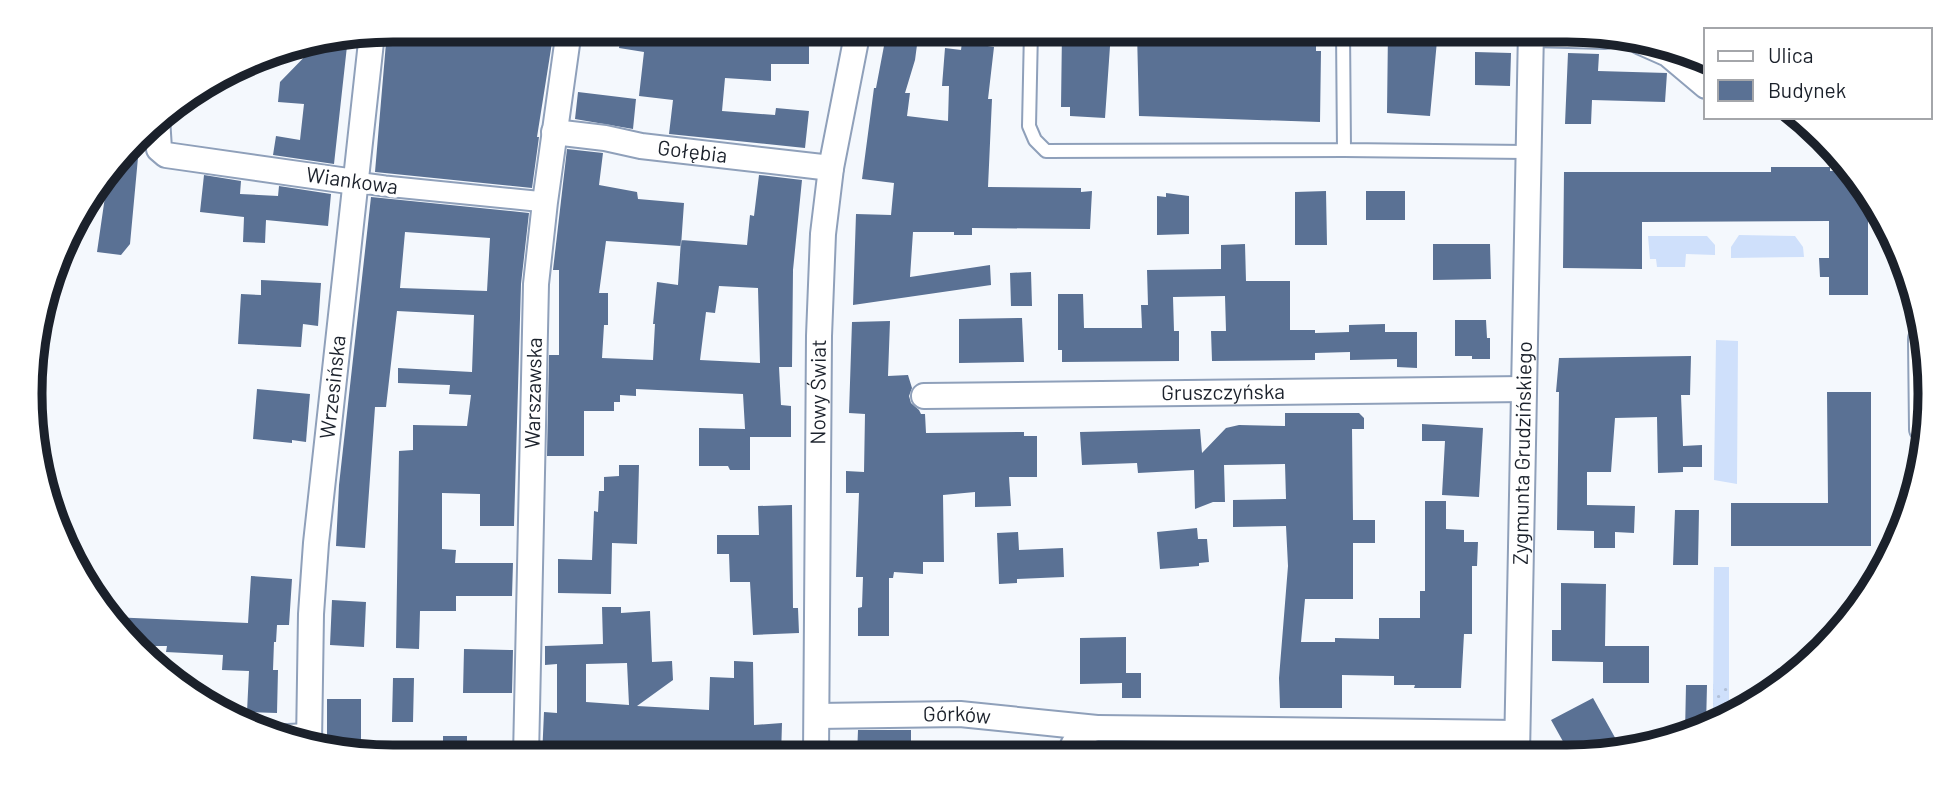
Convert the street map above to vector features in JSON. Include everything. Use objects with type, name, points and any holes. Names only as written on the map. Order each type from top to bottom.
[{"type":"street","name":"Warszawska","points":[[526,745],[536,284],[567,42]]},
{"type":"street","name":"Nowy Świat","points":[[817,745],[820,287],[831,168],[856,42]]},
{"type":"street","name":"Zygmunta Grudzińskiego","points":[[1517,744],[1531,42]]},
{"type":"street","name":"Wrzesińska","points":[[309,734],[311,614],[316,543],[372,43]]},
{"type":"street","points":[[1675,60],[1704,84]]},
{"type":"street","name":"Gołębia","points":[[554,132],[606,138],[641,146],[831,168]]},
{"type":"street","name":"Wiankowa","points":[[158,133],[161,152],[176,157],[384,187],[545,202]]},
{"type":"street","name":"Gruszczyńska","points":[[924,396],[1524,389]]},
{"type":"street","name":"Górków","points":[[817,716],[960,714],[1097,728],[1517,744]]},
{"type":"street","points":[[1074,745],[1083,732],[1097,728]]},
{"type":"lane","points":[[1031,42],[1029,126],[1034,140],[1046,151],[1344,149],[1528,152]]},
{"type":"lane","points":[[1343,42],[1344,149]]},
{"type":"shaded area","points":[[1739,235],[1795,236],[1803,247],[1804,257],[1731,258],[1731,247]]},
{"type":"shaded area","points":[[1648,236],[1707,236],[1715,245],[1715,255],[1686,254],[1685,267],[1657,267],[1656,259],[1650,259]]},
{"type":"shaded area","points":[[1716,340],[1738,341],[1737,484],[1714,480]]},
{"type":"shaded area","points":[[1714,567],[1729,567],[1729,705],[1713,712]]},
{"type":"shaded area","points":[[1713,684],[1729,684],[1729,705],[1713,712]]},
{"type":"building","points":[[386,42],[552,42],[532,188],[375,172]]},
{"type":"building","points":[[620,42],[809,42],[809,64],[771,64],[771,81],[725,78],[722,111],[775,115],[776,108],[809,111],[805,148],[669,134],[673,100],[639,96],[644,52],[619,48]]},
{"type":"building","points":[[885,42],[917,42],[905,93],[910,93],[907,116],[948,121],[949,86],[942,86],[945,48],[961,50],[962,42],[994,47],[988,99],[992,99],[988,187],[1081,188],[1081,192],[1092,191],[1090,229],[972,228],[972,235],[913,232],[910,277],[990,265],[991,285],[853,305],[856,214],[891,215],[894,183],[862,179]]},
{"type":"building","points":[[1062,42],[1110,42],[1105,118],[1070,116],[1070,107],[1061,107]]},
{"type":"building","points":[[1137,42],[1316,42],[1316,51],[1321,51],[1320,122],[1139,116]]},
{"type":"building","points":[[1388,42],[1437,42],[1430,116],[1387,113]]},
{"type":"building","points":[[347,45],[334,164],[273,155],[276,136],[300,140],[304,104],[278,102],[280,82],[308,53]]},
{"type":"building","points":[[1475,52],[1511,53],[1510,86],[1475,85]]},
{"type":"building","points":[[1568,53],[1599,54],[1598,71],[1667,73],[1665,102],[1592,100],[1591,124],[1565,124]]},
{"type":"building","points":[[578,92],[636,99],[633,129],[575,119]]},
{"type":"building","points":[[567,149],[603,153],[599,185],[637,192],[638,199],[684,203],[681,240],[747,245],[750,215],[754,216],[759,175],[802,180],[793,270],[792,367],[779,367],[781,405],[791,406],[791,437],[750,437],[750,470],[730,470],[728,466],[699,466],[699,428],[745,429],[743,394],[636,389],[636,396],[620,395],[620,402],[614,402],[614,411],[584,411],[584,456],[547,456],[549,355],[559,355],[559,270],[553,270]],"holes":[[[606,241],[681,246],[678,285],[657,282],[653,360],[602,358],[604,325],[608,325],[608,293],[599,293]],[[719,286],[758,288],[760,363],[700,360],[706,312],[715,313]]]},
{"type":"building","points":[[139,152],[130,244],[121,255],[97,252],[106,192]]},
{"type":"building","points":[[1771,167],[1830,167],[1830,171],[1838,171],[1868,213],[1868,295],[1829,295],[1829,277],[1820,277],[1819,258],[1829,258],[1829,221],[1642,222],[1642,269],[1563,268],[1564,172],[1771,172]]},
{"type":"building","points":[[204,175],[241,181],[240,194],[278,196],[279,186],[331,194],[328,226],[266,220],[265,243],[243,242],[244,217],[200,212]]},
{"type":"building","points":[[1326,191],[1327,245],[1295,245],[1295,192]]},
{"type":"building","points":[[1366,191],[1405,191],[1405,220],[1366,220]]},
{"type":"building","points":[[1166,193],[1189,196],[1189,234],[1157,235],[1157,196],[1166,197]]},
{"type":"building","points":[[371,197],[529,213],[521,284],[514,526],[480,526],[480,494],[442,493],[442,549],[456,550],[455,563],[513,563],[512,596],[456,596],[456,611],[420,611],[419,649],[396,648],[399,451],[413,450],[413,425],[467,426],[471,395],[449,394],[450,385],[398,383],[398,368],[472,372],[474,315],[397,311],[386,407],[375,407],[365,548],[336,546],[339,485]],"holes":[[[405,232],[490,238],[487,291],[400,288]]]},
{"type":"building","points":[[1245,244],[1246,281],[1290,281],[1290,330],[1315,330],[1315,333],[1349,332],[1349,325],[1385,324],[1385,332],[1417,332],[1417,368],[1397,367],[1397,359],[1350,360],[1350,352],[1315,353],[1315,360],[1212,361],[1211,331],[1226,331],[1225,296],[1173,297],[1174,331],[1179,331],[1179,361],[1062,362],[1062,350],[1058,350],[1058,294],[1083,294],[1084,328],[1142,328],[1141,305],[1148,305],[1147,270],[1221,269],[1221,245]]},
{"type":"building","points":[[1433,244],[1490,244],[1491,279],[1433,280]]},
{"type":"building","points":[[1031,272],[1032,306],[1011,306],[1010,273]]},
{"type":"building","points":[[261,280],[321,283],[318,326],[303,324],[301,347],[238,344],[241,294],[261,295]]},
{"type":"building","points":[[1022,318],[1024,362],[959,363],[959,319]]},
{"type":"building","points":[[1455,320],[1486,320],[1487,338],[1490,338],[1490,359],[1455,356]]},
{"type":"building","points":[[890,321],[888,376],[908,375],[912,388],[909,396],[911,403],[921,414],[925,414],[926,433],[1024,432],[1024,436],[1037,436],[1037,477],[1009,477],[1011,506],[975,507],[975,492],[943,495],[944,562],[923,562],[923,574],[894,572],[893,578],[889,578],[889,636],[858,636],[858,608],[862,607],[863,577],[856,577],[859,493],[846,493],[846,471],[864,472],[865,414],[849,413],[852,322]]},
{"type":"building","points":[[1691,356],[1690,395],[1681,395],[1683,446],[1702,445],[1702,467],[1683,467],[1683,472],[1658,473],[1657,417],[1615,418],[1611,472],[1587,472],[1587,505],[1635,506],[1634,533],[1615,532],[1615,548],[1594,548],[1594,531],[1557,530],[1559,392],[1556,392],[1559,358]]},
{"type":"building","points":[[257,389],[310,394],[306,442],[253,439]]},
{"type":"building","points":[[1827,392],[1871,392],[1871,546],[1731,546],[1731,503],[1828,503]]},
{"type":"building","points":[[1285,413],[1359,413],[1364,418],[1364,429],[1352,429],[1353,520],[1375,520],[1375,543],[1353,543],[1353,599],[1305,599],[1301,642],[1335,642],[1335,638],[1379,639],[1379,618],[1420,618],[1420,591],[1425,591],[1425,501],[1446,501],[1446,529],[1464,530],[1464,542],[1478,542],[1477,566],[1472,566],[1472,634],[1464,634],[1461,688],[1414,688],[1415,685],[1394,685],[1394,676],[1342,675],[1342,708],[1280,708],[1279,678],[1288,566],[1286,526],[1233,527],[1233,500],[1286,499],[1285,464],[1224,465],[1225,502],[1213,502],[1195,509],[1194,470],[1138,473],[1137,463],[1082,465],[1080,432],[1200,429],[1202,453],[1226,428],[1239,425],[1285,426]]},
{"type":"building","points":[[1422,424],[1483,428],[1479,497],[1442,495],[1445,441],[1422,441]]},
{"type":"building","points":[[619,465],[639,465],[637,544],[612,543],[611,594],[558,593],[558,559],[592,560],[594,511],[598,512],[599,491],[604,491],[604,477],[619,476]]},
{"type":"building","points":[[792,505],[793,608],[798,608],[799,633],[753,635],[750,582],[730,582],[729,554],[717,554],[717,535],[759,535],[758,506]]},
{"type":"building","points":[[1675,510],[1699,510],[1698,565],[1673,565]]},
{"type":"building","points":[[1197,528],[1198,539],[1207,539],[1209,562],[1199,563],[1199,566],[1160,569],[1157,532]]},
{"type":"building","points":[[1018,532],[1019,550],[1063,548],[1064,577],[1017,579],[1017,583],[999,584],[997,533]]},
{"type":"building","points":[[251,576],[292,579],[289,625],[277,625],[274,642],[273,670],[278,670],[277,713],[247,712],[249,671],[222,670],[223,655],[166,652],[167,646],[149,646],[123,618],[248,623]]},
{"type":"building","points":[[1561,583],[1606,584],[1605,646],[1649,646],[1649,683],[1603,683],[1603,662],[1552,661],[1552,630],[1561,630]]},
{"type":"building","points":[[332,600],[366,602],[364,647],[330,645]]},
{"type":"building","points":[[602,607],[621,607],[621,613],[650,611],[652,662],[672,661],[673,680],[637,706],[709,710],[710,677],[734,678],[734,661],[753,662],[754,725],[782,723],[781,745],[543,745],[544,712],[557,713],[557,664],[545,665],[545,646],[603,644]],"holes":[[[627,663],[629,705],[586,702],[586,664]]]},
{"type":"building","points":[[1126,637],[1126,673],[1141,673],[1141,698],[1122,698],[1122,683],[1080,684],[1080,638]]},
{"type":"building","points":[[464,649],[513,650],[512,693],[463,693]]},
{"type":"building","points":[[393,678],[414,678],[413,722],[392,722]]},
{"type":"building","points":[[1686,685],[1707,685],[1706,716],[1685,724]]},
{"type":"building","points":[[1593,698],[1617,741],[1565,745],[1551,720]]},
{"type":"building","points":[[327,699],[361,699],[361,743],[327,738]]},
{"type":"building","points":[[858,730],[911,730],[911,745],[857,745]]},
{"type":"building","points":[[443,736],[467,736],[467,745],[443,745]]}]
